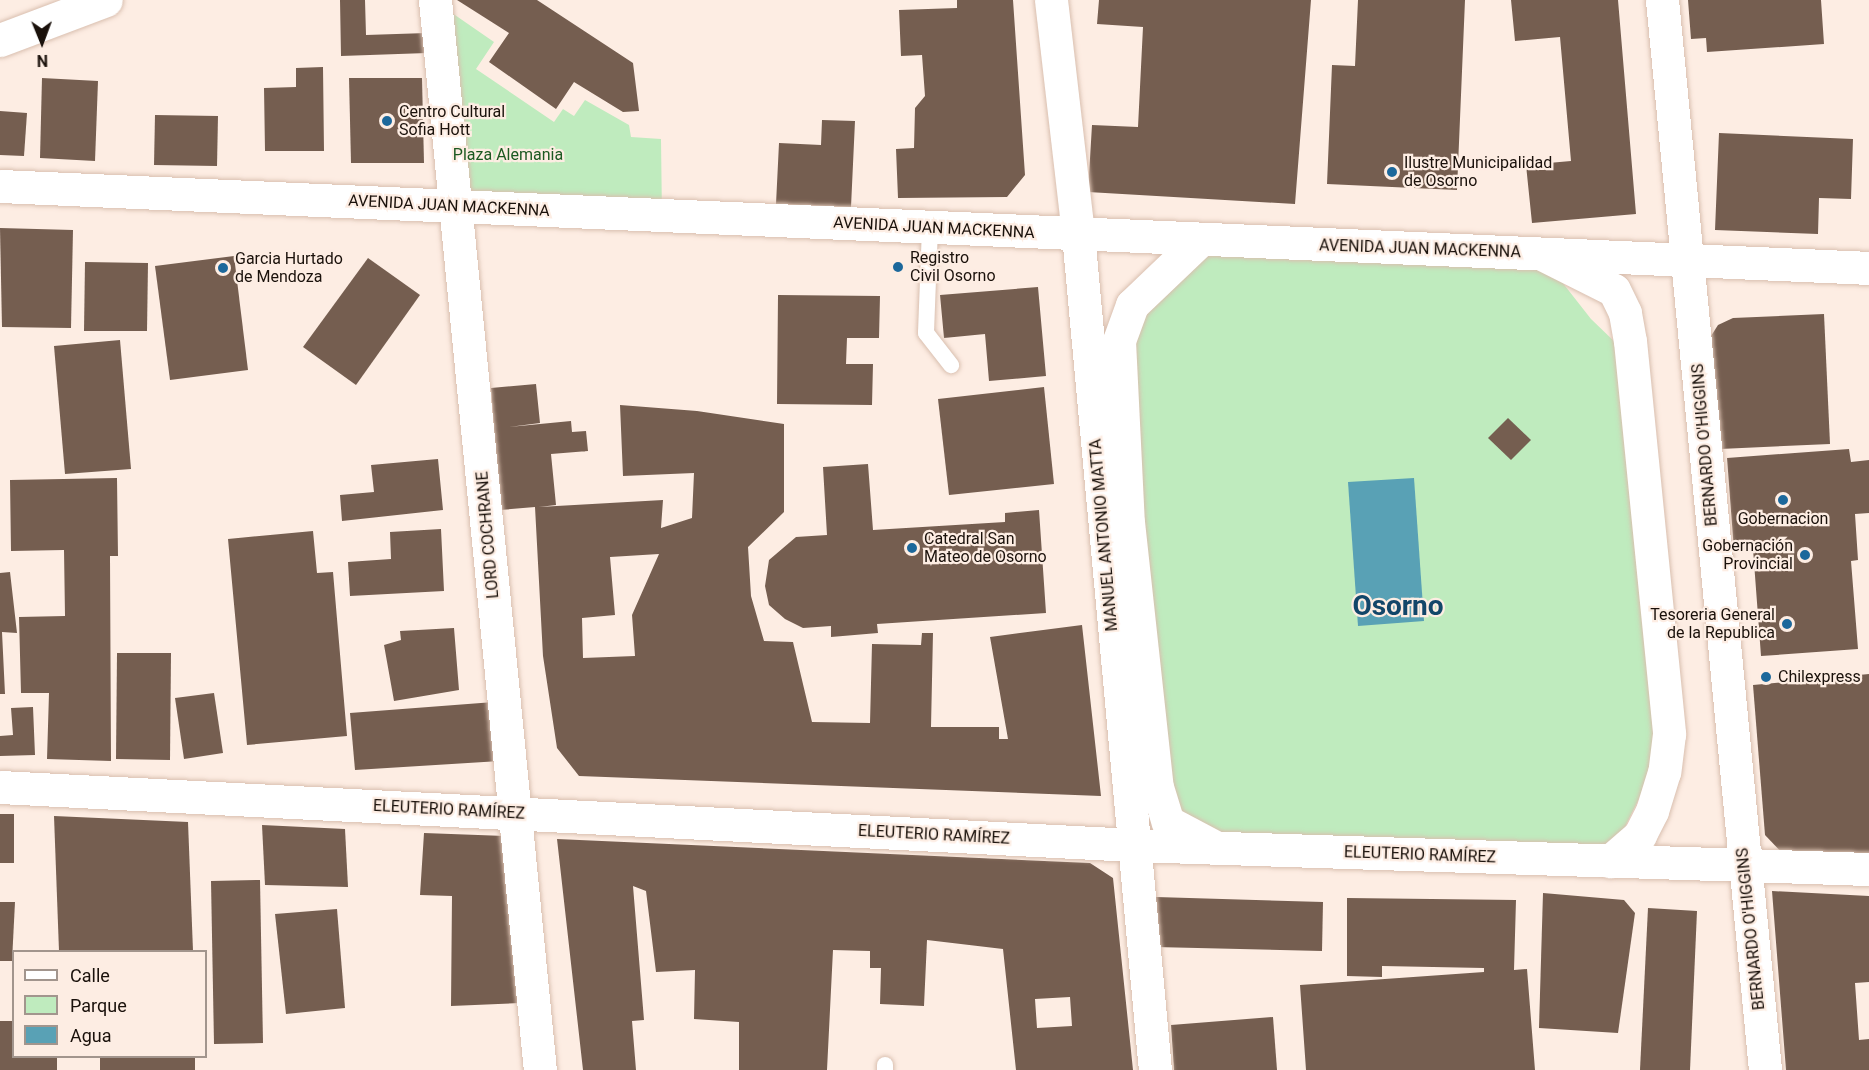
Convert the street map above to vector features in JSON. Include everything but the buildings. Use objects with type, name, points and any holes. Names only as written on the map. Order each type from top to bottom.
[{"type":"street","points":[[0,40],[106,0]]},
{"type":"street","name":"LORD COCHRANE","points":[[435,0],[540,1070]]},
{"type":"street","name":"MANUEL ANTONIO MATTA","points":[[1051,0],[1078,234],[1155,1070]]},
{"type":"street","name":"BERNARDO O'HIGGINS","points":[[1662,0],[1765,1070]]},
{"type":"street","name":"AVENIDA JUAN MACKENNA","points":[[0,186],[1869,268]]},
{"type":"street","name":"MANUEL ANTONIO MATTA","points":[[1200,240],[1132,305],[1119,341],[1128,522],[1157,787],[1168,822],[1215,847]]},
{"type":"street","points":[[1544,255],[1614,290],[1625,313],[1630,341],[1669,734],[1664,772],[1652,811],[1640,835],[1610,861]]},
{"type":"street","name":"ELEUTERIO RAMÍREZ","points":[[0,787],[1133,845],[1869,869]]},
{"type":"lane","points":[[930,228],[926,333],[951,365]]},
{"type":"green space","name":"Plaza Alemania","points":[[439,4],[494,42],[476,69],[554,122],[563,109],[574,116],[585,100],[629,125],[631,137],[661,139],[662,218],[457,207]]},
{"type":"green space","points":[[1198,254],[1551,268],[1591,319],[1618,345],[1660,756],[1622,833],[1606,846],[1208,840],[1176,815],[1142,521],[1129,336]]},
{"type":"water","points":[[1414,478],[1424,621],[1358,626],[1348,482]]},
{"type":"place","name":"Centro Cultural Sofia Hott","points":[[387,121]]},
{"type":"place","name":"Ilustre Municipalidad de Osorno","points":[[1392,172]]},
{"type":"place","name":"Registro Civil Osorno","points":[[898,267]]},
{"type":"place","name":"Garcia Hurtado de Mendoza","points":[[223,268]]},
{"type":"place","name":"Gobernacion","points":[[1783,500]]},
{"type":"place","name":"Catedral San Mateo de Osorno","points":[[912,548]]},
{"type":"place","name":"Gobernación Provincial","points":[[1805,555]]},
{"type":"place","name":"Tesoreria General de la Republica","points":[[1787,624]]},
{"type":"place","name":"Chilexpress","points":[[1766,677]]},
{"type":"district","name":"Osorno","points":[[1398,606]]}]
